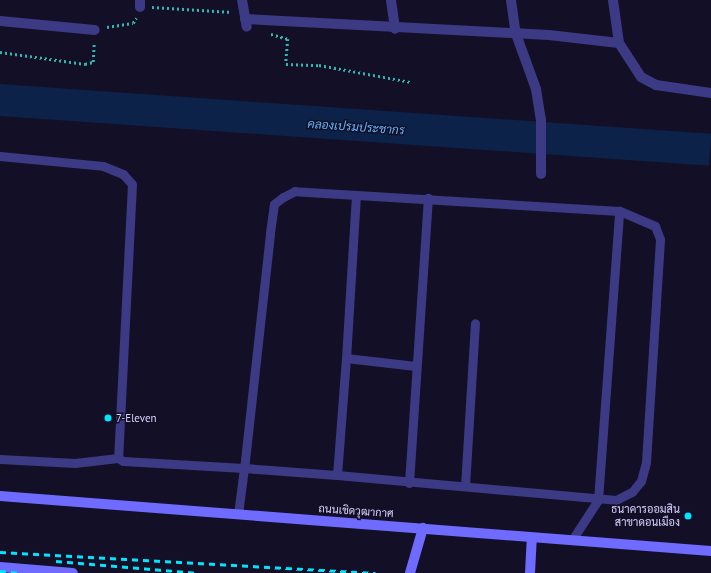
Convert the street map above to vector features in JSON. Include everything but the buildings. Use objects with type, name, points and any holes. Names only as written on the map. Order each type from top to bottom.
[{"type":"main road","name":"ถนนเชิดวุฒากาศ","points":[[0,496],[711,551]]},
{"type":"main road","points":[[410,573],[423,528]]},
{"type":"main road","points":[[530,573],[532,538]]},
{"type":"main road","points":[[0,566],[73,573]]},
{"type":"street","points":[[242,0],[246,23],[516,34],[619,43]]},
{"type":"street","points":[[391,0],[395,29]]},
{"type":"street","points":[[511,0],[516,34],[536,89],[541,120],[541,174]]},
{"type":"street","points":[[613,0],[619,43],[641,77],[656,86],[711,93]]},
{"type":"street","points":[[0,21],[95,30]]},
{"type":"lane","points":[[0,156],[103,166],[123,174],[132,184],[118,458]]},
{"type":"lane","points":[[0,460],[75,463],[118,458],[123,461],[244,468],[337,475],[409,483],[465,486],[598,500],[616,500],[632,492],[641,481],[646,462],[660,239],[655,226],[646,220],[619,211],[428,198],[295,192],[274,204],[244,468],[238,514]]},
{"type":"lane","points":[[337,475],[356,195]]},
{"type":"lane","points":[[409,483],[428,198]]},
{"type":"lane","points":[[572,540],[598,500],[619,211]]},
{"type":"lane","points":[[465,486],[475,323]]},
{"type":"lane","points":[[346,358],[416,366]]},
{"type":"path","points":[[0,52],[85,64],[93,62],[95,30],[133,23],[140,3],[233,12],[242,26],[246,23],[288,39],[286,64],[319,65],[411,82]]},
{"type":"water","name":"คลองเปรมประชากร","points":[[0,84],[711,134],[709,166],[0,116]]},
{"type":"railway","points":[[0,552],[375,573]]},
{"type":"railway","points":[[56,561],[198,573]]},
{"type":"railway","points":[[0,571],[20,573]]},
{"type":"place","name":"7-Eleven","points":[[108,418]]},
{"type":"place","name":"ธนาคารออมสิน สาขาดอนเมือง","points":[[688,516]]}]
